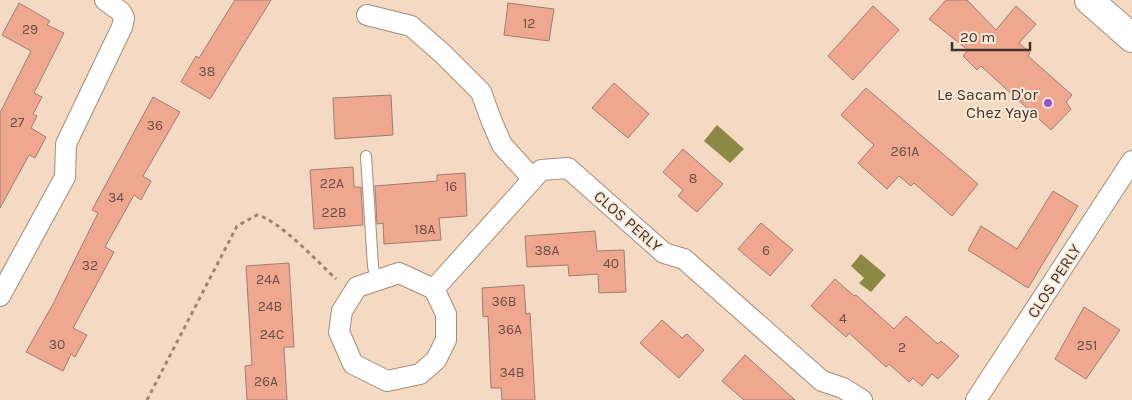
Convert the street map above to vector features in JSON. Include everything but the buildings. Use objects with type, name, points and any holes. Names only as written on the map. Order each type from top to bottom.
[{"type":"main road","points":[[1089,0],[1132,38]]},
{"type":"street","points":[[0,296],[65,177],[66,144],[122,27],[124,18],[121,12],[106,0]]},
{"type":"street","points":[[367,15],[411,26],[448,59],[481,92],[502,144],[532,178]]},
{"type":"street","name":"CLOS PERLY","points":[[976,400],[1132,161]]},
{"type":"street","name":"CLOS PERLY","points":[[434,289],[540,170],[568,168],[664,253],[684,259],[822,381],[843,388],[862,400]]},
{"type":"street","points":[[399,274],[434,289],[446,314],[446,340],[436,360],[420,374],[387,381],[353,364],[340,332],[342,311],[358,287],[399,274]]},
{"type":"lane","points":[[366,156],[376,281]]},
{"type":"path","points":[[146,400],[237,226],[257,215],[266,217],[278,226],[353,294]]},
{"type":"shaded area","points":[[717,125],[744,149],[730,163],[704,141]]},
{"type":"shaded area","points":[[861,254],[886,275],[871,292],[859,283],[864,278],[851,266]]},
{"type":"place","name":"Le Sacam D'or Chez Yaya","points":[[1048,103]]}]
